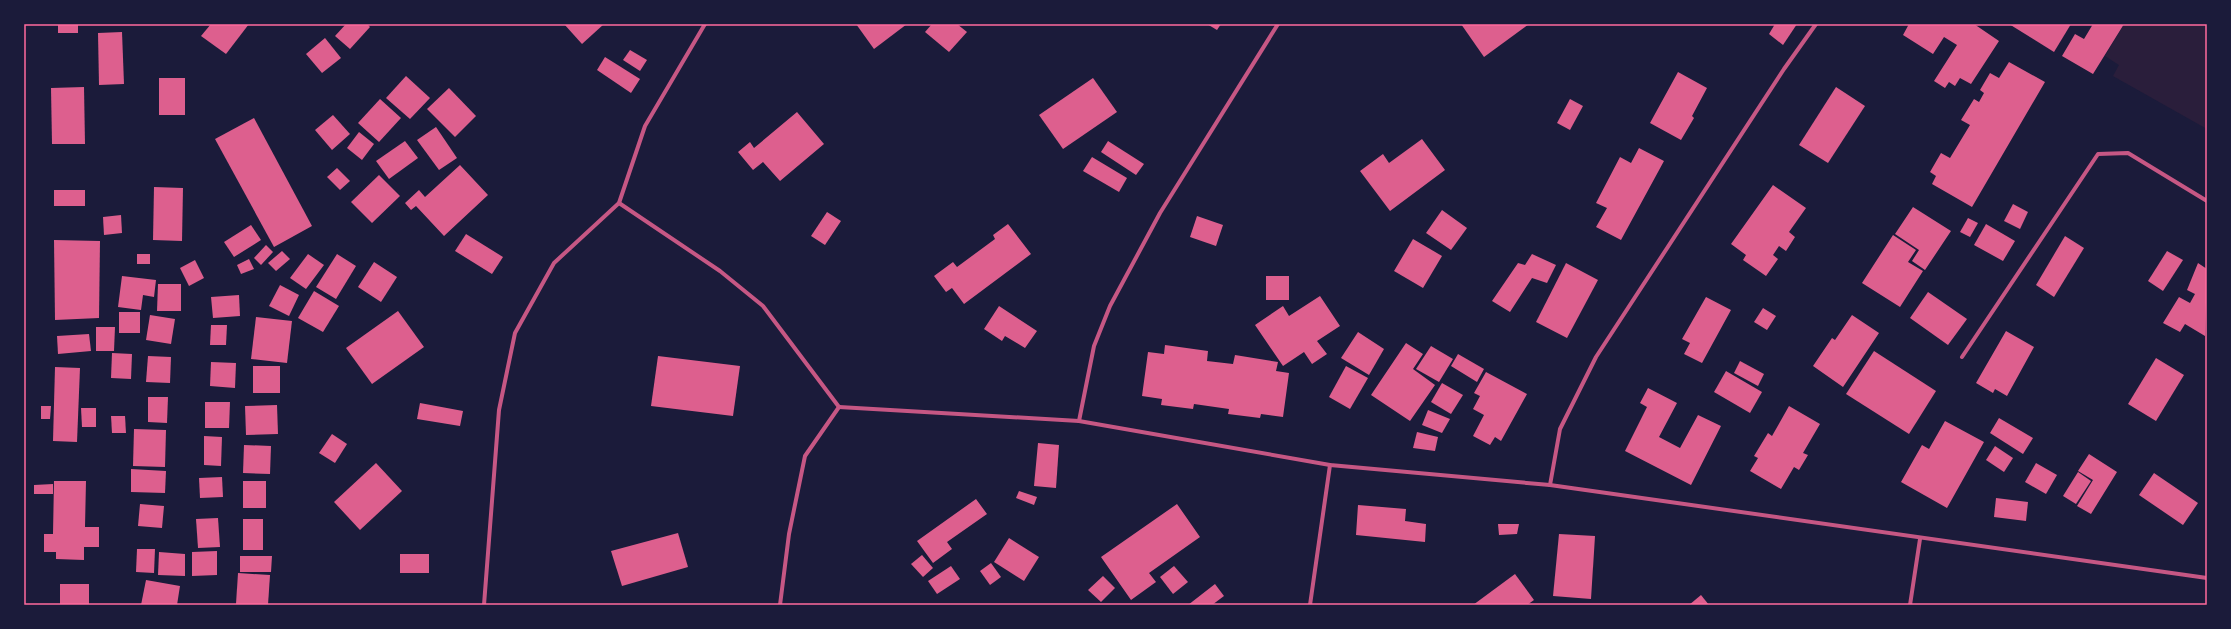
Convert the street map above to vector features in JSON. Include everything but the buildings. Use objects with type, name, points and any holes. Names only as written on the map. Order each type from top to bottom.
[{"type":"street","points":[[484,605],[499,410],[515,333],[554,263],[619,202],[645,126],[705,24]]},
{"type":"street","points":[[1079,421],[1094,346],[1110,306],[1160,213],[1278,24]]},
{"type":"street","points":[[1550,485],[1560,429],[1596,357],[1780,76],[1816,24]]},
{"type":"street","points":[[1962,358],[2098,154],[2128,153],[2207,201]]},
{"type":"street","points":[[619,202],[720,271],[763,306],[839,407],[1079,421],[1330,465],[1550,485],[1920,539],[2207,578]]},
{"type":"street","points":[[780,605],[790,534],[805,456],[839,407]]},
{"type":"street","points":[[1310,605],[1330,465]]},
{"type":"street","points":[[1910,605],[1920,539]]},
{"type":"shaded area","points":[[2124,24],[2201,24],[2207,27],[2207,129],[2113,76],[2119,65],[2105,56]]}]
